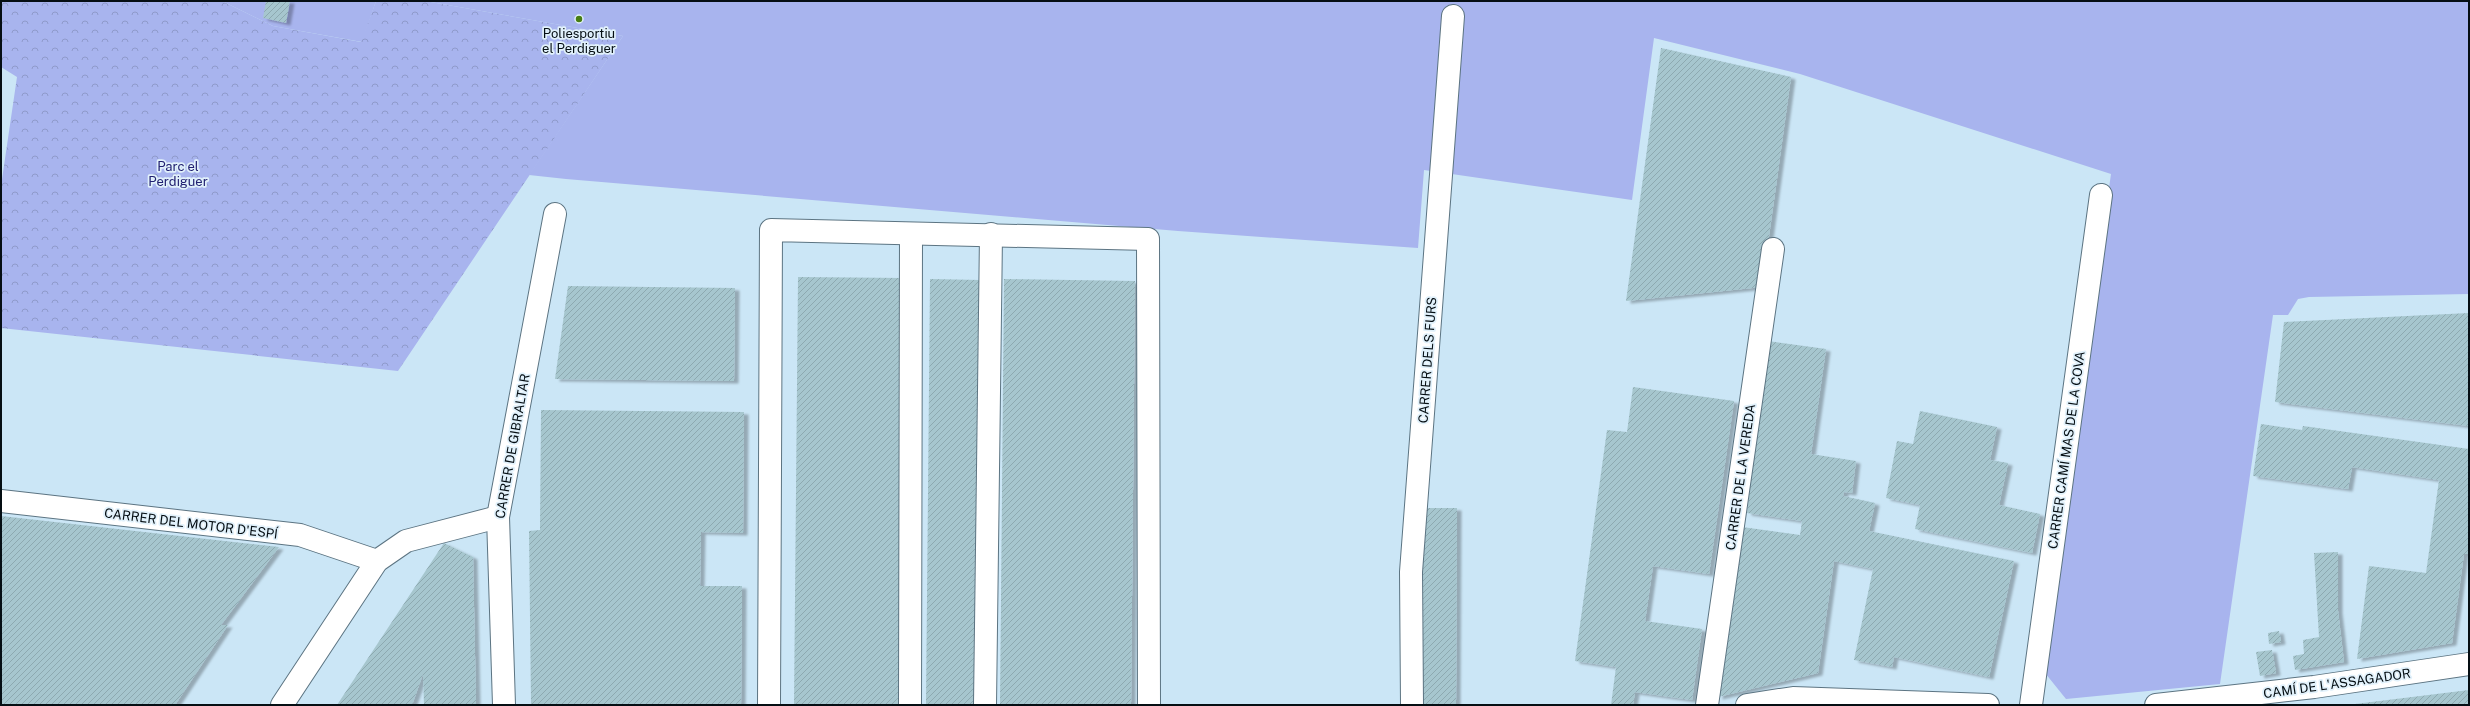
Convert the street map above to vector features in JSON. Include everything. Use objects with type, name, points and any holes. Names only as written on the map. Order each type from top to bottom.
[{"type":"street","name":"CARRER DELS FURS","points":[[1412,705],[1411,572],[1453,16]]},
{"type":"street","name":"CARRER CAMÍ MAS DE LA COVA","points":[[2031,705],[2101,195]]},
{"type":"street","name":"CARRER DE GIBRALTAR","points":[[504,705],[498,517],[555,214]]},
{"type":"street","points":[[769,705],[771,230],[911,234],[991,234],[1148,239],[1149,705]]},
{"type":"street","points":[[910,705],[911,234]]},
{"type":"street","points":[[985,705],[991,234]]},
{"type":"street","name":"CARRER DE LA VEREDA","points":[[1707,705],[1773,249]]},
{"type":"street","name":"CARRER DEL MOTOR D'ESPÍ","points":[[1,501],[300,535],[377,561]]},
{"type":"street","points":[[282,705],[377,561],[406,541],[498,517]]},
{"type":"street","name":"CAMÍ DE L'ASSAGADOR","points":[[2156,705],[2314,687],[2469,664]]},
{"type":"street","points":[[1746,705],[1793,702],[1988,705]]},
{"type":"green space","name":"Parc el Perdiguer","points":[[1,1],[222,1],[273,26],[361,42],[376,1],[425,1],[623,36],[398,371],[1,328],[1,186],[17,77],[1,67]]},
{"type":"green space","points":[[222,1],[376,1],[362,42],[273,26]]},
{"type":"green space","points":[[425,1],[2469,1],[2469,294],[2309,297],[2298,299],[2288,315],[2273,315],[2220,684],[2066,699],[2041,668],[2111,174],[1800,74],[1654,38],[1632,200],[1424,170],[1418,248],[1178,231],[566,179],[529,175],[623,36]]},
{"type":"building","points":[[266,1],[290,1],[286,23],[263,18]]},
{"type":"building","points":[[1661,48],[1791,77],[1762,287],[1626,301]]},
{"type":"building","points":[[798,277],[903,278],[899,705],[794,705]]},
{"type":"building","points":[[930,279],[980,280],[976,705],[926,705]]},
{"type":"building","points":[[1004,279],[1135,281],[1131,705],[1000,705]]},
{"type":"building","points":[[568,286],[735,288],[734,381],[555,379]]},
{"type":"building","points":[[2469,313],[2469,426],[2275,402],[2284,322]]},
{"type":"building","points":[[1768,341],[1826,349],[1811,454],[1856,461],[1852,493],[1844,492],[1843,496],[1875,503],[1869,531],[2014,561],[1989,677],[1894,657],[1892,667],[1854,660],[1873,569],[1834,561],[1818,673],[1718,697],[1742,527],[1800,535],[1802,521],[1747,513]]},
{"type":"building","points":[[1633,387],[1734,401],[1709,574],[1653,566],[1645,621],[1702,629],[1692,700],[1635,692],[1633,705],[1611,705],[1616,667],[1575,661],[1607,430],[1627,432]]},
{"type":"building","points":[[541,410],[744,412],[743,533],[701,532],[700,586],[742,586],[741,705],[531,705],[529,531],[540,530]]},
{"type":"building","points":[[1920,411],[1997,427],[1990,460],[2008,463],[1999,505],[2040,514],[2032,553],[1915,529],[1920,505],[1886,498],[1897,441],[1913,444]]},
{"type":"building","points":[[2261,424],[2302,430],[2303,426],[2469,449],[2469,554],[2464,554],[2452,643],[2357,659],[2369,566],[2426,573],[2439,480],[2352,467],[2348,489],[2253,476]]},
{"type":"building","points":[[1423,508],[1457,508],[1456,705],[1422,705]]},
{"type":"building","points":[[1,516],[279,547],[221,625],[228,625],[175,705],[1,705]]},
{"type":"building","points":[[444,543],[473,557],[476,705],[424,705],[423,674],[412,705],[337,705]]},
{"type":"building","points":[[2338,552],[2338,611],[2344,662],[2295,670],[2293,656],[2304,654],[2303,640],[2319,637],[2314,553]]},
{"type":"building","points":[[2279,631],[2281,642],[2269,644],[2268,633]]},
{"type":"building","points":[[2272,650],[2276,673],[2260,676],[2256,652]]},
{"type":"building","points":[[2469,690],[2469,705],[2355,704]]},
{"type":"place","name":"Poliesportiu el Perdiguer","points":[[579,19]]}]
